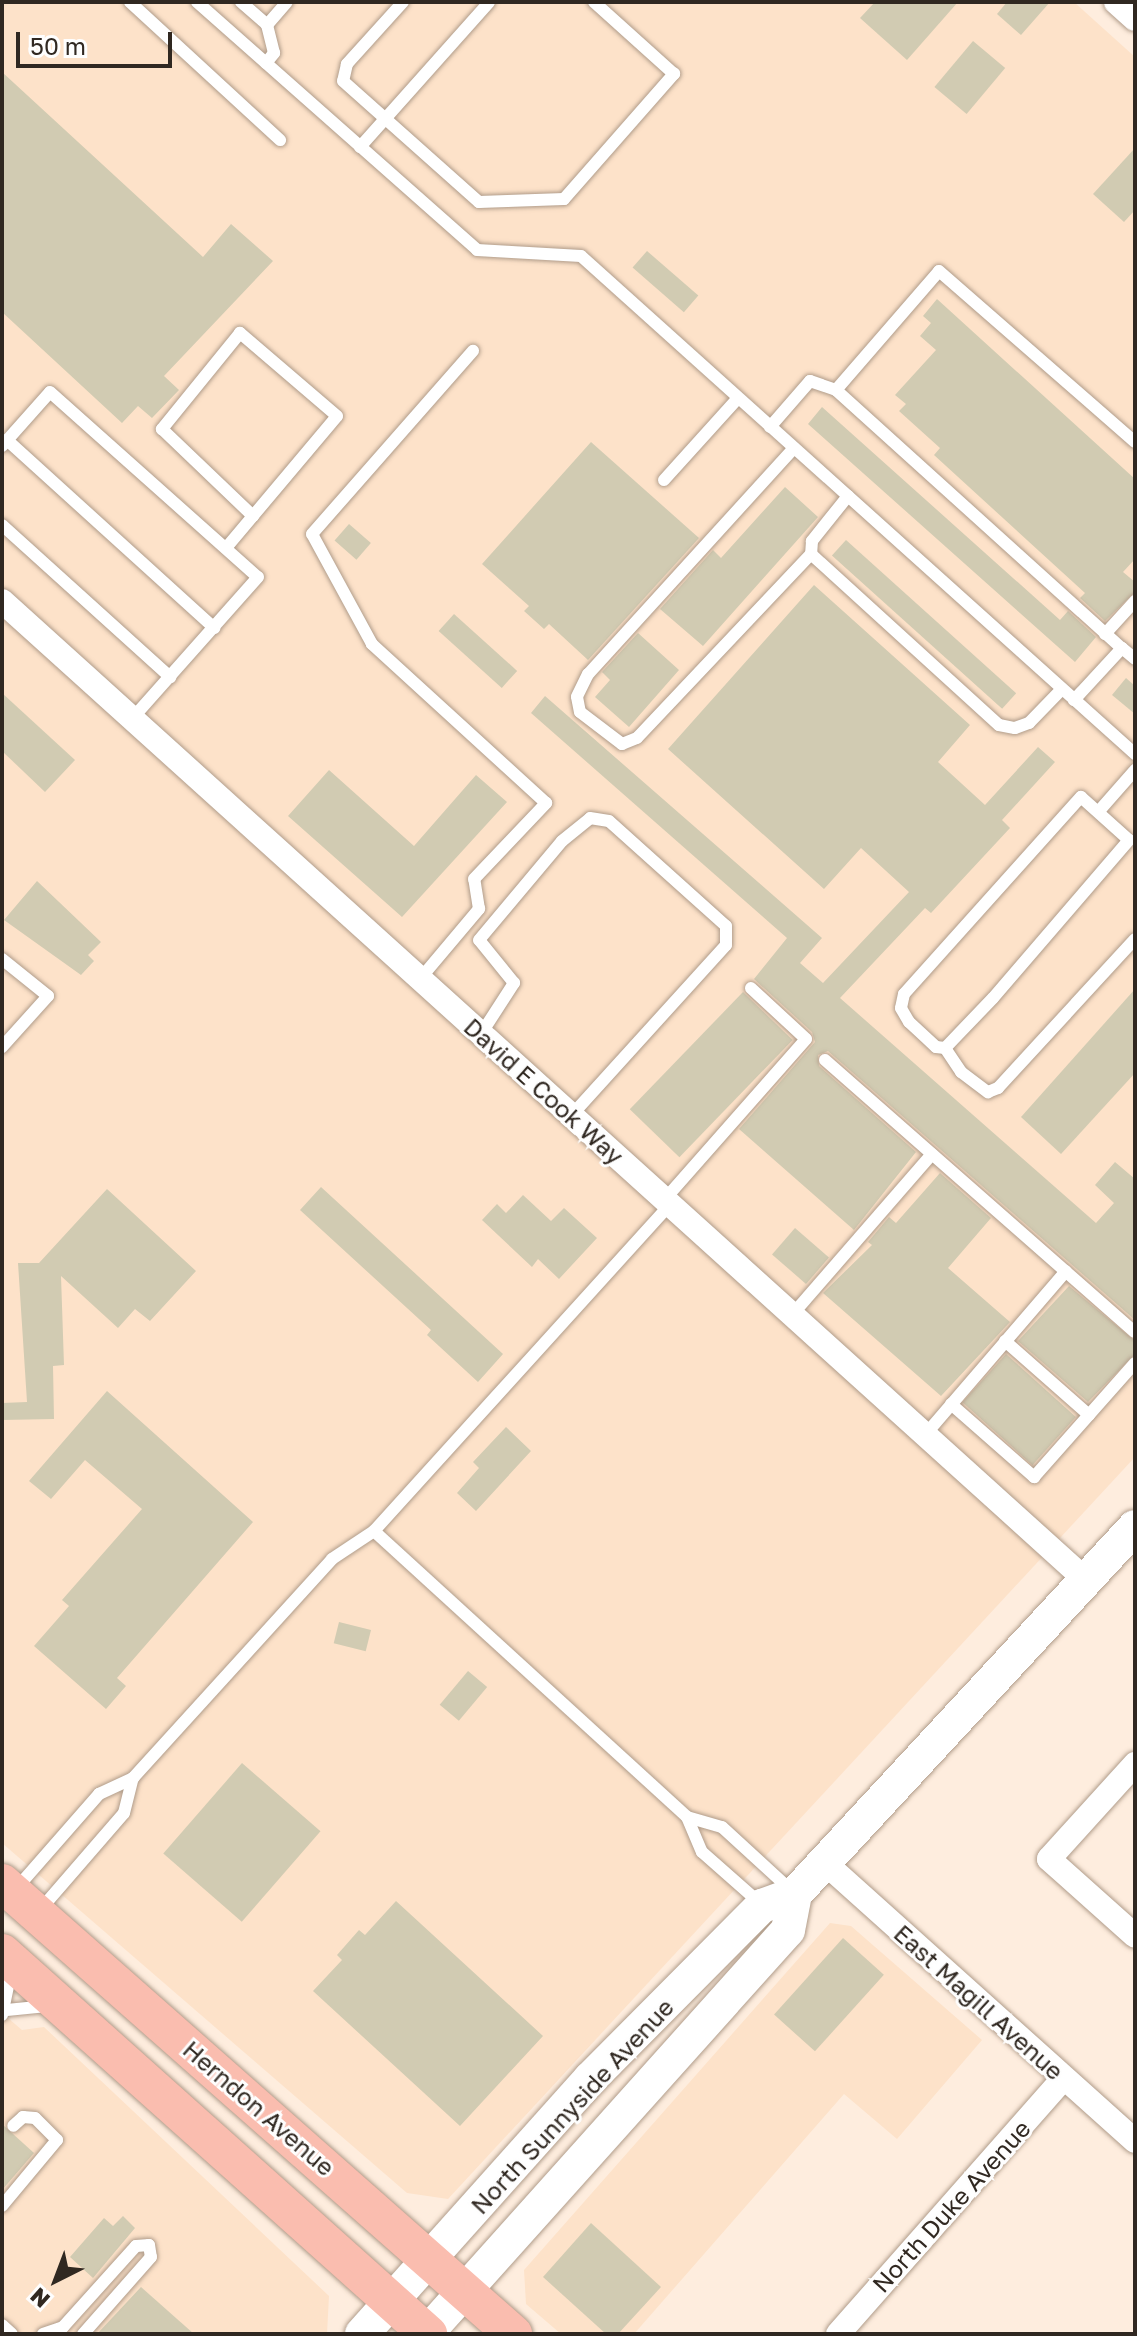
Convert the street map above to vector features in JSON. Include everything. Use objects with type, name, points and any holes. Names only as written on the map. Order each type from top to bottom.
[{"type":"main road","name":"North Sunnyside Avenue","points":[[362,2334],[590,2079],[762,1906],[795,1894],[1135,1527]]},
{"type":"main road","name":"North Sunnyside Avenue","points":[[427,2334],[788,1930],[795,1894]]},
{"type":"main road","name":"Herndon Avenue","points":[[17,1897],[513,2334]]},
{"type":"main road","points":[[653,2079],[648,2071],[653,2048],[692,2007],[714,1956]]},
{"type":"main road","points":[[7,1958],[427,2334]]},
{"type":"street","points":[[1116,2],[1135,19]]},
{"type":"street","name":"David E Cook Way","points":[[2,601],[1087,1581]]},
{"type":"street","points":[[1135,1764],[1049,1859],[1135,1936]]},
{"type":"street","name":"East Magill Avenue","points":[[824,1862],[1135,2141]]},
{"type":"street","name":"North Duke Avenue","points":[[838,2334],[1064,2078]]},
{"type":"lane","points":[[130,2],[280,140]]},
{"type":"lane","points":[[197,2],[477,250],[581,256],[1135,754]]},
{"type":"lane","points":[[241,2],[267,25],[274,53],[266,63]]},
{"type":"lane","points":[[267,25],[287,2]]},
{"type":"lane","points":[[403,2],[347,64],[343,81],[479,202],[564,199],[674,74],[594,2]]},
{"type":"lane","points":[[360,147],[489,2]]},
{"type":"lane","points":[[836,390],[939,271],[1135,442]]},
{"type":"lane","points":[[226,548],[253,516],[337,416],[240,333],[162,429],[253,516]]},
{"type":"lane","points":[[420,979],[479,909],[474,879],[546,803],[372,644],[312,534],[473,351]]},
{"type":"lane","points":[[770,427],[810,381],[836,390],[1135,659]]},
{"type":"lane","points":[[132,719],[214,628],[258,577],[50,392],[4,443],[214,628]]},
{"type":"lane","points":[[664,480],[738,398]]},
{"type":"lane","points":[[794,448],[588,674],[577,697],[580,712],[622,744],[637,738],[811,554],[812,541],[848,496]]},
{"type":"lane","points":[[2,525],[170,677]]},
{"type":"lane","points":[[811,554],[999,725],[1015,728],[1029,723],[1062,689]]},
{"type":"lane","points":[[1105,634],[1135,601]]},
{"type":"lane","points":[[1074,700],[1122,648]]},
{"type":"lane","points":[[1099,811],[1135,770]]},
{"type":"lane","points":[[945,1048],[1132,842],[1081,797],[904,994],[901,1008],[909,1022],[936,1047],[945,1048],[961,1072],[988,1092],[998,1088],[1135,939]]},
{"type":"lane","points":[[481,1034],[514,983],[479,940],[562,841],[590,818],[609,821],[726,926],[726,945],[572,1115]]},
{"type":"lane","points":[[2,959],[48,996],[2,1047]]},
{"type":"lane","points":[[17,1897],[99,1794],[133,1778],[332,1559],[374,1531],[667,1202],[806,1039],[751,988]]},
{"type":"lane","points":[[825,1060],[1135,1332]]},
{"type":"lane","points":[[792,1315],[932,1154]]},
{"type":"lane","points":[[925,1435],[1066,1271]]},
{"type":"lane","points":[[1005,1341],[1089,1415]]},
{"type":"lane","points":[[951,1404],[1034,1477],[1135,1363]]},
{"type":"lane","points":[[374,1531],[687,1817],[702,1852],[762,1906]]},
{"type":"lane","points":[[17,1897],[124,1813],[133,1778]]},
{"type":"lane","points":[[687,1817],[722,1827],[795,1894]]},
{"type":"lane","points":[[7,1958],[4,2013],[57,2004]]},
{"type":"lane","points":[[2,2206],[57,2140],[35,2118],[23,2117],[13,2126]]},
{"type":"lane","points":[[43,2334],[63,2327],[136,2246],[149,2245],[151,2257],[83,2334]]},
{"type":"lane","points":[[2,2325],[12,2334]]},
{"type":"shaded area","points":[[2,2],[1074,2],[1135,57],[1135,1457],[448,2199],[407,2193],[2,1843]]},
{"type":"shaded area","points":[[830,1923],[851,1926],[982,2040],[897,2139],[844,2094],[634,2334],[561,2334],[526,2304],[524,2270]]},
{"type":"shaded area","points":[[2,2013],[22,2030],[44,2027],[329,2296],[327,2334],[2,2334]]},
{"type":"building","points":[[875,2],[958,2],[907,60],[860,18]]},
{"type":"building","points":[[1007,2],[1050,2],[1021,35],[997,14]]},
{"type":"building","points":[[973,41],[1005,68],[967,114],[934,87]]},
{"type":"building","points":[[2,72],[203,257],[231,224],[273,261],[164,376],[179,390],[152,418],[138,406],[122,423],[2,312]]},
{"type":"building","points":[[1135,148],[1135,210],[1124,222],[1093,194]]},
{"type":"building","points":[[647,251],[698,296],[684,312],[633,268]]},
{"type":"building","points":[[937,299],[1135,479],[1135,559],[1123,572],[1135,582],[1135,592],[1105,621],[1080,598],[1085,593],[934,455],[940,448],[899,411],[906,404],[895,395],[936,350],[920,336],[931,323],[923,316]]},
{"type":"building","points":[[822,407],[1060,620],[1068,611],[1096,637],[1075,662],[808,424]]},
{"type":"building","points":[[591,442],[699,538],[588,660],[549,624],[544,629],[524,611],[529,606],[482,564]]},
{"type":"building","points":[[785,487],[818,517],[703,646],[660,609],[713,550],[721,558]]},
{"type":"building","points":[[349,524],[371,543],[356,560],[335,541]]},
{"type":"building","points":[[846,540],[1016,693],[1002,709],[832,556]]},
{"type":"building","points":[[814,585],[970,725],[938,762],[985,805],[1038,747],[1055,762],[1002,820],[1010,828],[931,913],[925,908],[840,998],[1096,1223],[1114,1203],[1095,1185],[1115,1162],[1135,1179],[1135,1320],[828,1051],[818,1055],[819,1066],[916,1152],[854,1230],[739,1129],[815,1042],[812,1032],[754,979],[787,938],[531,713],[545,696],[822,938],[800,963],[823,983],[909,892],[861,848],[824,889],[668,749]]},
{"type":"building","points":[[454,614],[517,671],[502,688],[439,631]]},
{"type":"building","points":[[638,633],[679,670],[629,727],[595,697],[610,680],[602,672]]},
{"type":"building","points":[[1126,678],[1135,686],[1135,714],[1112,695]]},
{"type":"building","points":[[2,693],[75,760],[45,792],[2,751]]},
{"type":"building","points":[[329,770],[414,846],[476,775],[507,802],[402,917],[288,816]]},
{"type":"building","points":[[37,881],[101,942],[88,955],[94,961],[81,975],[4,920]]},
{"type":"building","points":[[1135,989],[1135,1073],[1061,1154],[1021,1117]]},
{"type":"building","points":[[743,992],[793,1040],[679,1157],[630,1109]]},
{"type":"building","points":[[940,1173],[991,1218],[948,1268],[1010,1322],[941,1396],[823,1293],[872,1245],[868,1242],[889,1217],[896,1223]]},
{"type":"building","points":[[321,1187],[503,1354],[478,1382],[427,1335],[431,1330],[300,1210]]},
{"type":"building","points":[[107,1189],[196,1271],[150,1321],[135,1309],[118,1328],[61,1276],[64,1365],[53,1366],[54,1419],[2,1420],[2,1403],[27,1402],[18,1263],[39,1263]]},
{"type":"building","points":[[523,1195],[551,1221],[564,1208],[597,1238],[559,1279],[538,1259],[532,1267],[482,1220],[497,1204],[506,1213]]},
{"type":"building","points":[[795,1228],[829,1258],[806,1284],[772,1254]]},
{"type":"building","points":[[1069,1286],[1135,1341],[1135,1354],[1088,1402],[1018,1341]]},
{"type":"building","points":[[1006,1354],[1076,1417],[1032,1465],[963,1402]]},
{"type":"building","points":[[107,1391],[253,1522],[117,1678],[126,1686],[106,1709],[34,1646],[69,1606],[62,1600],[142,1509],[85,1460],[51,1499],[29,1481]]},
{"type":"building","points":[[506,1427],[531,1451],[476,1511],[457,1493],[479,1468],[473,1462]]},
{"type":"building","points":[[339,1622],[371,1630],[366,1651],[334,1643]]},
{"type":"building","points":[[468,1671],[487,1687],[459,1721],[440,1705]]},
{"type":"building","points":[[242,1763],[320,1831],[242,1922],[163,1854]]},
{"type":"building","points":[[396,1901],[543,2036],[460,2126],[313,1991],[342,1960],[337,1955],[359,1930],[365,1935]]},
{"type":"building","points":[[843,1938],[884,1975],[815,2051],[774,2015]]},
{"type":"building","points":[[2,2124],[34,2153],[2,2190]]},
{"type":"building","points":[[123,2216],[135,2228],[93,2278],[70,2257],[104,2218],[113,2226]]},
{"type":"building","points":[[591,2223],[661,2287],[618,2334],[606,2334],[543,2277]]},
{"type":"building","points":[[141,2287],[194,2334],[97,2334]]}]
